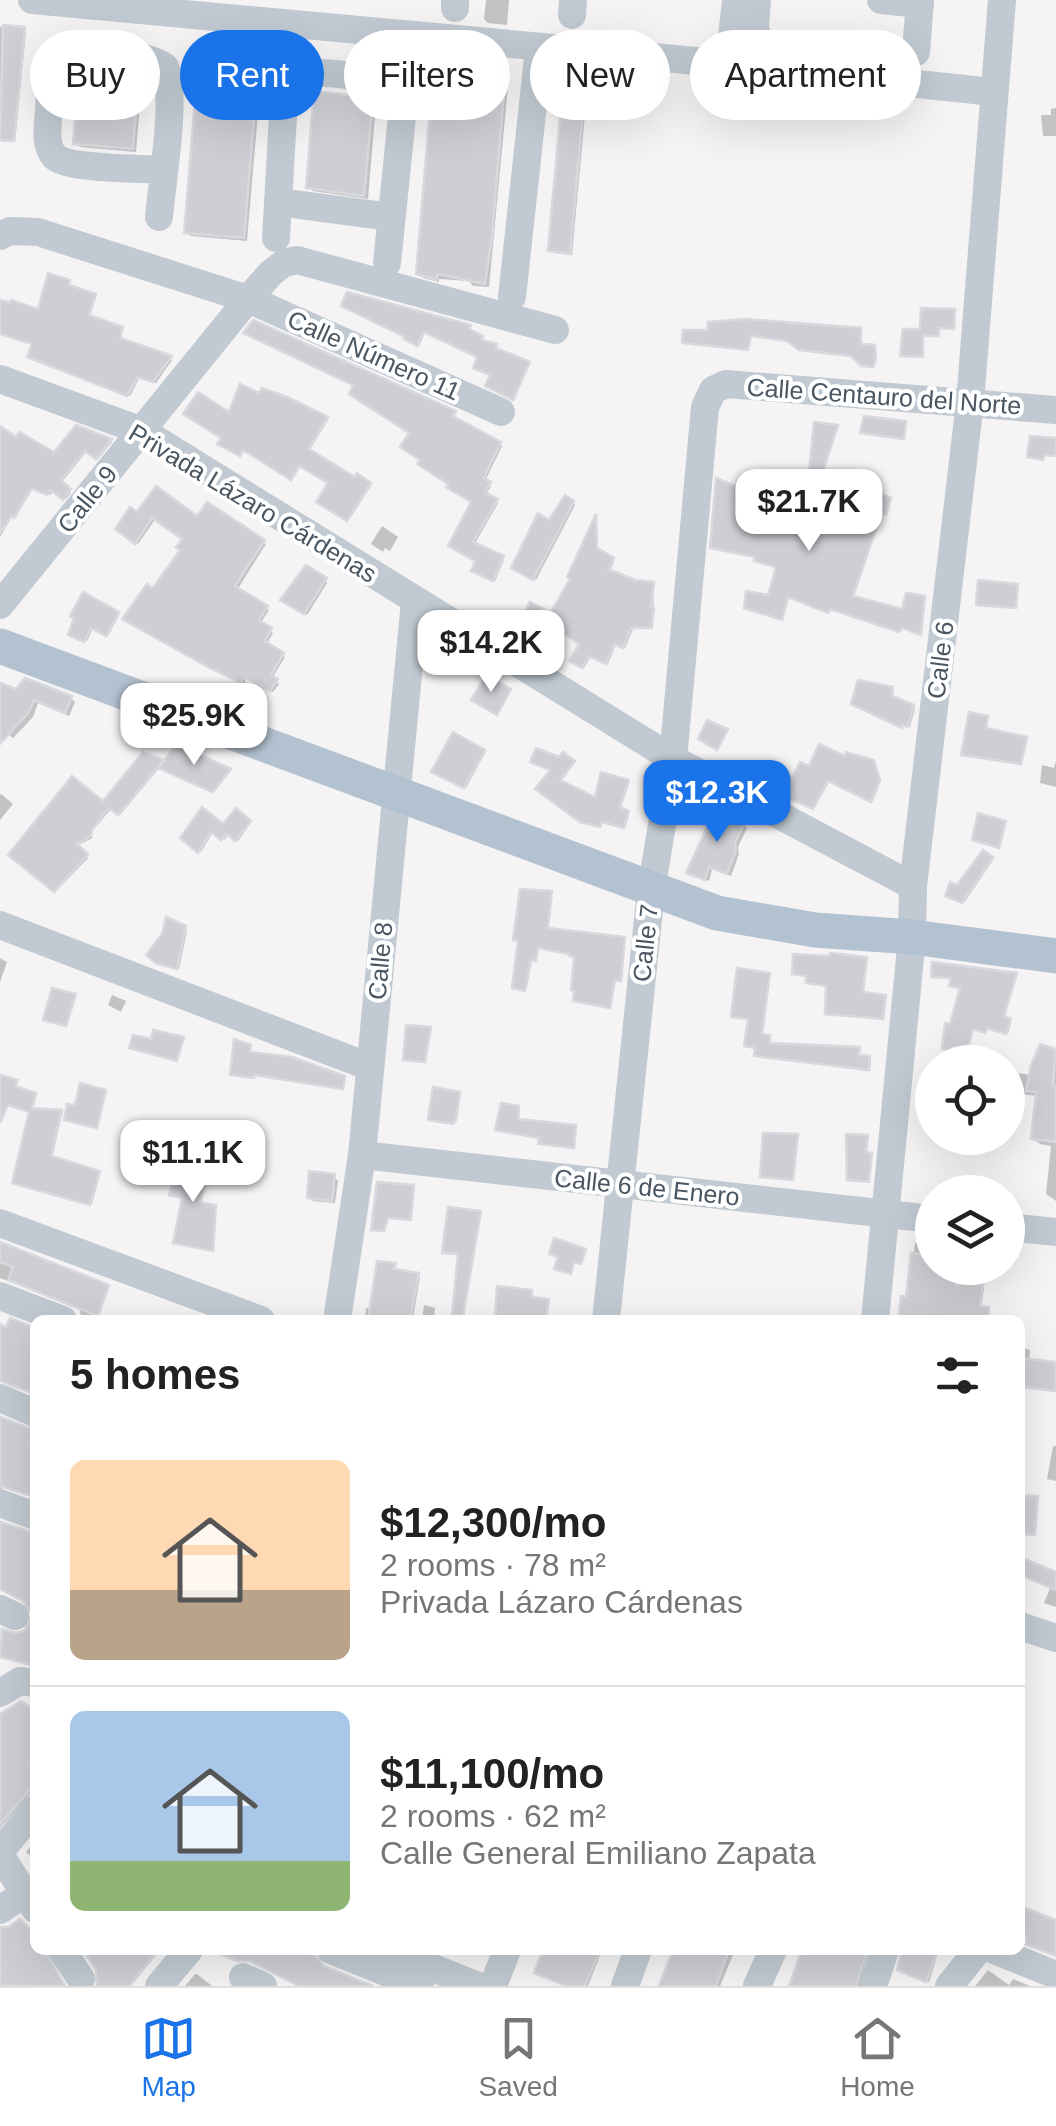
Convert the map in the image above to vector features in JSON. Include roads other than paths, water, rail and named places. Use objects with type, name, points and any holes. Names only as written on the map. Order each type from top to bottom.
[{"type":"main road","points":[[0,646],[718,914],[767,924],[912,937],[1056,956]]},
{"type":"street","points":[[32,0],[117,8],[295,13],[347,30]]},
{"type":"street","points":[[733,30],[736,0]]},
{"type":"street","points":[[756,30],[758,0]]},
{"type":"street","points":[[881,0],[920,2],[918,30]]},
{"type":"street","name":"Calle 6","points":[[876,1315],[888,1214],[913,886],[970,402],[1002,0]]},
{"type":"street","points":[[114,30],[117,8]]},
{"type":"street","points":[[159,217],[169,90],[165,67],[160,64]]},
{"type":"street","points":[[276,238],[288,78],[304,73],[344,76]]},
{"type":"street","points":[[921,85],[993,92]]},
{"type":"street","points":[[48,120],[48,144],[54,156],[70,164],[164,170]]},
{"type":"street","points":[[388,263],[400,120]]},
{"type":"street","points":[[512,297],[532,120]]},
{"type":"street","points":[[278,202],[392,217]]},
{"type":"street","name":"Calle Número 11","points":[[0,236],[10,231],[38,232],[248,299],[501,412]]},
{"type":"street","points":[[248,299],[284,263],[297,260],[555,330]]},
{"type":"street","name":"Calle 9","points":[[0,605],[248,299]]},
{"type":"street","name":"Privada Lázaro Cárdenas","points":[[0,379],[142,431],[673,759],[913,886]]},
{"type":"street","name":"Calle Centauro del Norte","points":[[713,390],[726,384],[1056,410]]},
{"type":"street","name":"Calle 7","points":[[607,1315],[651,891],[673,759],[705,406],[713,390]]},
{"type":"street","name":"Calle 8","points":[[339,1315],[362,1155],[415,601]]},
{"type":"street","points":[[0,926],[370,1066]]},
{"type":"street","name":"Calle 6 de Enero","points":[[362,1155],[915,1217]]},
{"type":"street","points":[[0,1223],[248,1315]]},
{"type":"street","points":[[1025,1229],[1056,1232]]},
{"type":"street","points":[[0,1296],[50,1315]]},
{"type":"street","points":[[0,1398],[30,1412]]},
{"type":"street","points":[[0,1504],[30,1514]]},
{"type":"street","points":[[1025,1628],[1056,1638]]},
{"type":"street","points":[[0,1693],[20,1681],[30,1682]]},
{"type":"street","points":[[0,1910],[30,1901],[0,1854],[30,1815]]},
{"type":"street","points":[[65,1955],[81,1979]]},
{"type":"street","points":[[159,1986],[185,1955]]},
{"type":"street","points":[[493,1986],[506,1955]]},
{"type":"street","points":[[625,1986],[636,1955]]},
{"type":"street","points":[[757,1986],[771,1955]]},
{"type":"street","points":[[873,1986],[883,1955]]},
{"type":"street","points":[[949,1986],[974,1955]]},
{"type":"street","points":[[1008,1955],[1056,1975]]},
{"type":"street","points":[[380,1956],[420,1986]]},
{"type":"street","points":[[380,1956],[478,1986]]}]
